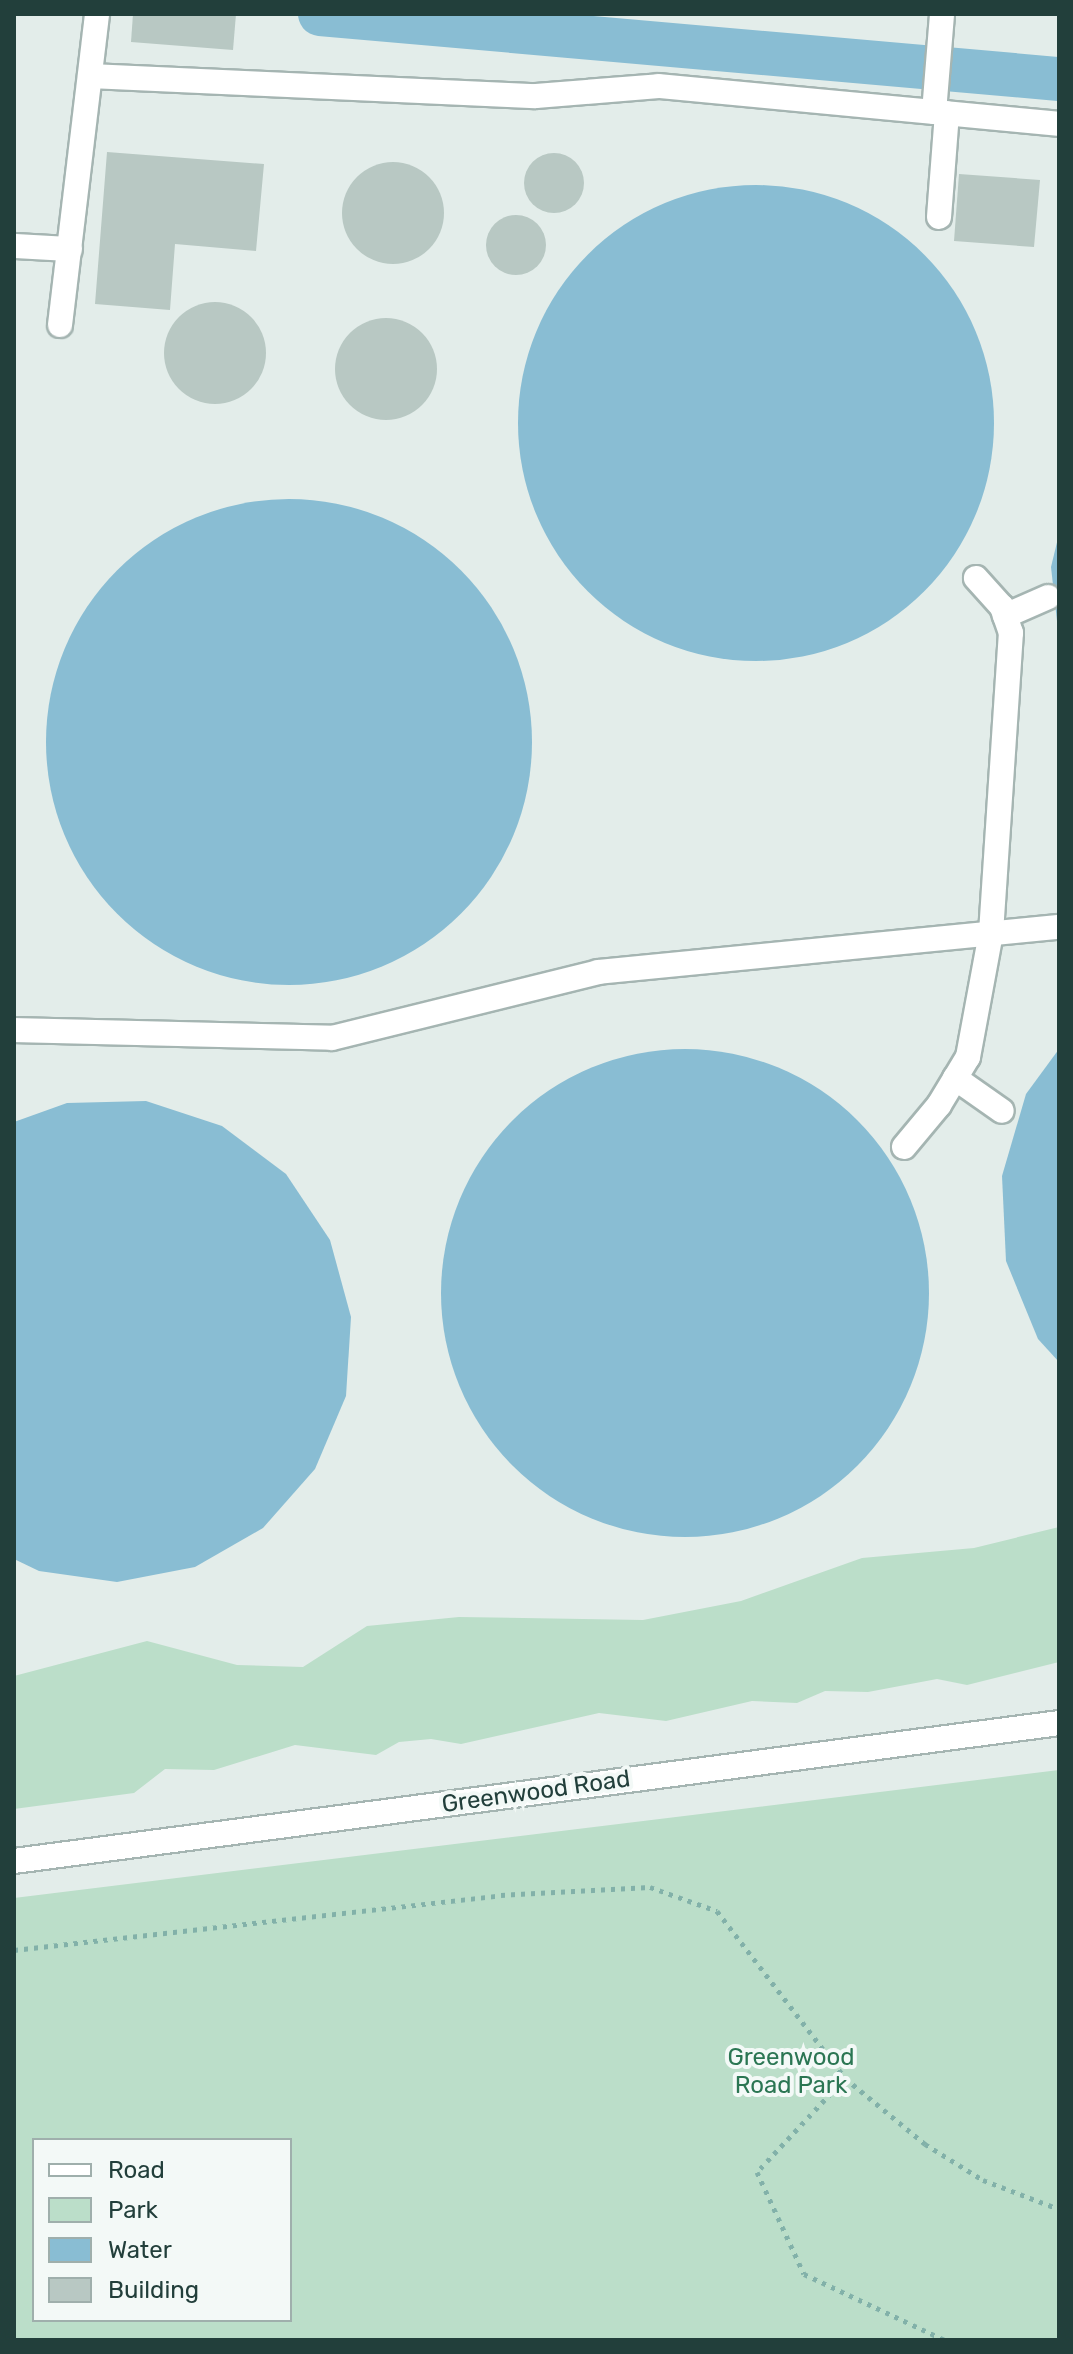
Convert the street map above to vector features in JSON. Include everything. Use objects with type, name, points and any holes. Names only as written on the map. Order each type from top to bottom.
[{"type":"street","points":[[60,325],[97,14]]},
{"type":"street","points":[[939,217],[942,14]]},
{"type":"street","points":[[90,76],[536,96],[659,86],[1059,124]]},
{"type":"street","points":[[14,246],[70,249]]},
{"type":"street","points":[[904,1147],[968,1057],[991,933],[1011,633],[1005,616],[976,578]]},
{"type":"street","points":[[1005,616],[1048,597]]},
{"type":"street","points":[[14,1030],[332,1038],[598,972],[1059,927]]},
{"type":"street","points":[[955,1078],[1002,1111]]},
{"type":"street","name":"Greenwood Road","points":[[14,1861],[1059,1723]]},
{"type":"path","points":[[14,1950],[501,1895],[650,1887],[717,1911],[845,2078],[925,2144],[983,2180],[1059,2209]]},
{"type":"path","points":[[845,2078],[757,2172],[804,2274],[945,2340]]},
{"type":"green space","points":[[1059,1527],[1059,1662],[967,1685],[937,1679],[868,1692],[825,1691],[797,1703],[752,1701],[666,1721],[599,1713],[461,1744],[431,1739],[399,1742],[376,1755],[295,1745],[214,1770],[165,1769],[134,1793],[14,1809],[14,1676],[147,1641],[237,1665],[303,1667],[367,1626],[459,1617],[643,1620],[741,1601],[862,1558],[974,1548]]},
{"type":"green space","name":"Greenwood Road Park","points":[[1059,1770],[1059,2340],[14,2340],[14,1898]]},
{"type":"water","points":[[756,185],[802,189],[847,203],[888,225],[924,255],[954,291],[976,332],[990,377],[994,423],[990,469],[976,514],[954,555],[924,591],[888,621],[847,643],[802,657],[756,661],[710,657],[665,643],[624,621],[588,591],[558,555],[536,514],[522,469],[518,423],[522,377],[536,332],[558,291],[588,255],[624,225],[665,203],[710,189]]},
{"type":"water","points":[[289,499],[336,504],[382,518],[424,540],[461,570],[491,607],[513,649],[527,695],[532,742],[527,789],[513,835],[491,877],[461,914],[424,944],[382,966],[336,980],[289,985],[242,980],[196,966],[154,944],[117,914],[87,877],[65,835],[51,789],[46,742],[51,695],[65,649],[87,607],[117,570],[154,540],[196,518],[242,504]]},
{"type":"water","points":[[1059,534],[1059,639],[1051,567]]},
{"type":"water","points":[[685,1049],[733,1053],[778,1067],[821,1090],[858,1120],[888,1157],[911,1200],[925,1245],[929,1293],[925,1341],[911,1386],[888,1429],[858,1466],[821,1496],[778,1519],[733,1533],[685,1537],[637,1533],[592,1519],[549,1496],[512,1466],[482,1429],[459,1386],[445,1341],[441,1293],[445,1245],[459,1200],[482,1157],[512,1120],[549,1090],[592,1067],[637,1053]]},
{"type":"water","points":[[1059,1049],[1059,1362],[1038,1339],[1006,1261],[1002,1176],[1026,1094]]},
{"type":"water","points":[[146,1101],[222,1126],[286,1174],[330,1240],[351,1317],[346,1396],[315,1469],[263,1528],[195,1567],[117,1582],[39,1571],[14,1559],[14,1122],[67,1103]]},
{"type":"building","points":[[133,14],[236,14],[233,50],[131,42]]},
{"type":"building","points":[[107,152],[264,164],[256,251],[175,244],[170,310],[95,304]]},
{"type":"building","points":[[554,153],[566,155],[575,162],[582,171],[582,195],[575,204],[566,211],[554,213],[542,211],[533,204],[526,195],[524,183],[526,171],[533,162],[542,155]]},
{"type":"building","points":[[393,162],[422,170],[436,184],[444,213],[436,242],[422,256],[393,264],[364,256],[350,242],[342,213],[350,184],[364,170]]},
{"type":"building","points":[[959,174],[1040,180],[1034,247],[954,241]]},
{"type":"building","points":[[516,215],[528,217],[537,224],[544,233],[544,257],[537,266],[528,273],[516,275],[504,273],[495,266],[488,257],[486,245],[488,233],[495,224],[504,217]]},
{"type":"building","points":[[215,302],[244,310],[258,324],[266,353],[258,382],[244,396],[215,404],[186,396],[172,382],[164,353],[172,324],[186,310]]},
{"type":"building","points":[[386,318],[415,326],[429,340],[437,369],[429,398],[415,412],[386,420],[357,412],[343,398],[335,369],[343,340],[357,326]]},
{"type":"waterway","points":[[320,14],[1059,79]]}]
